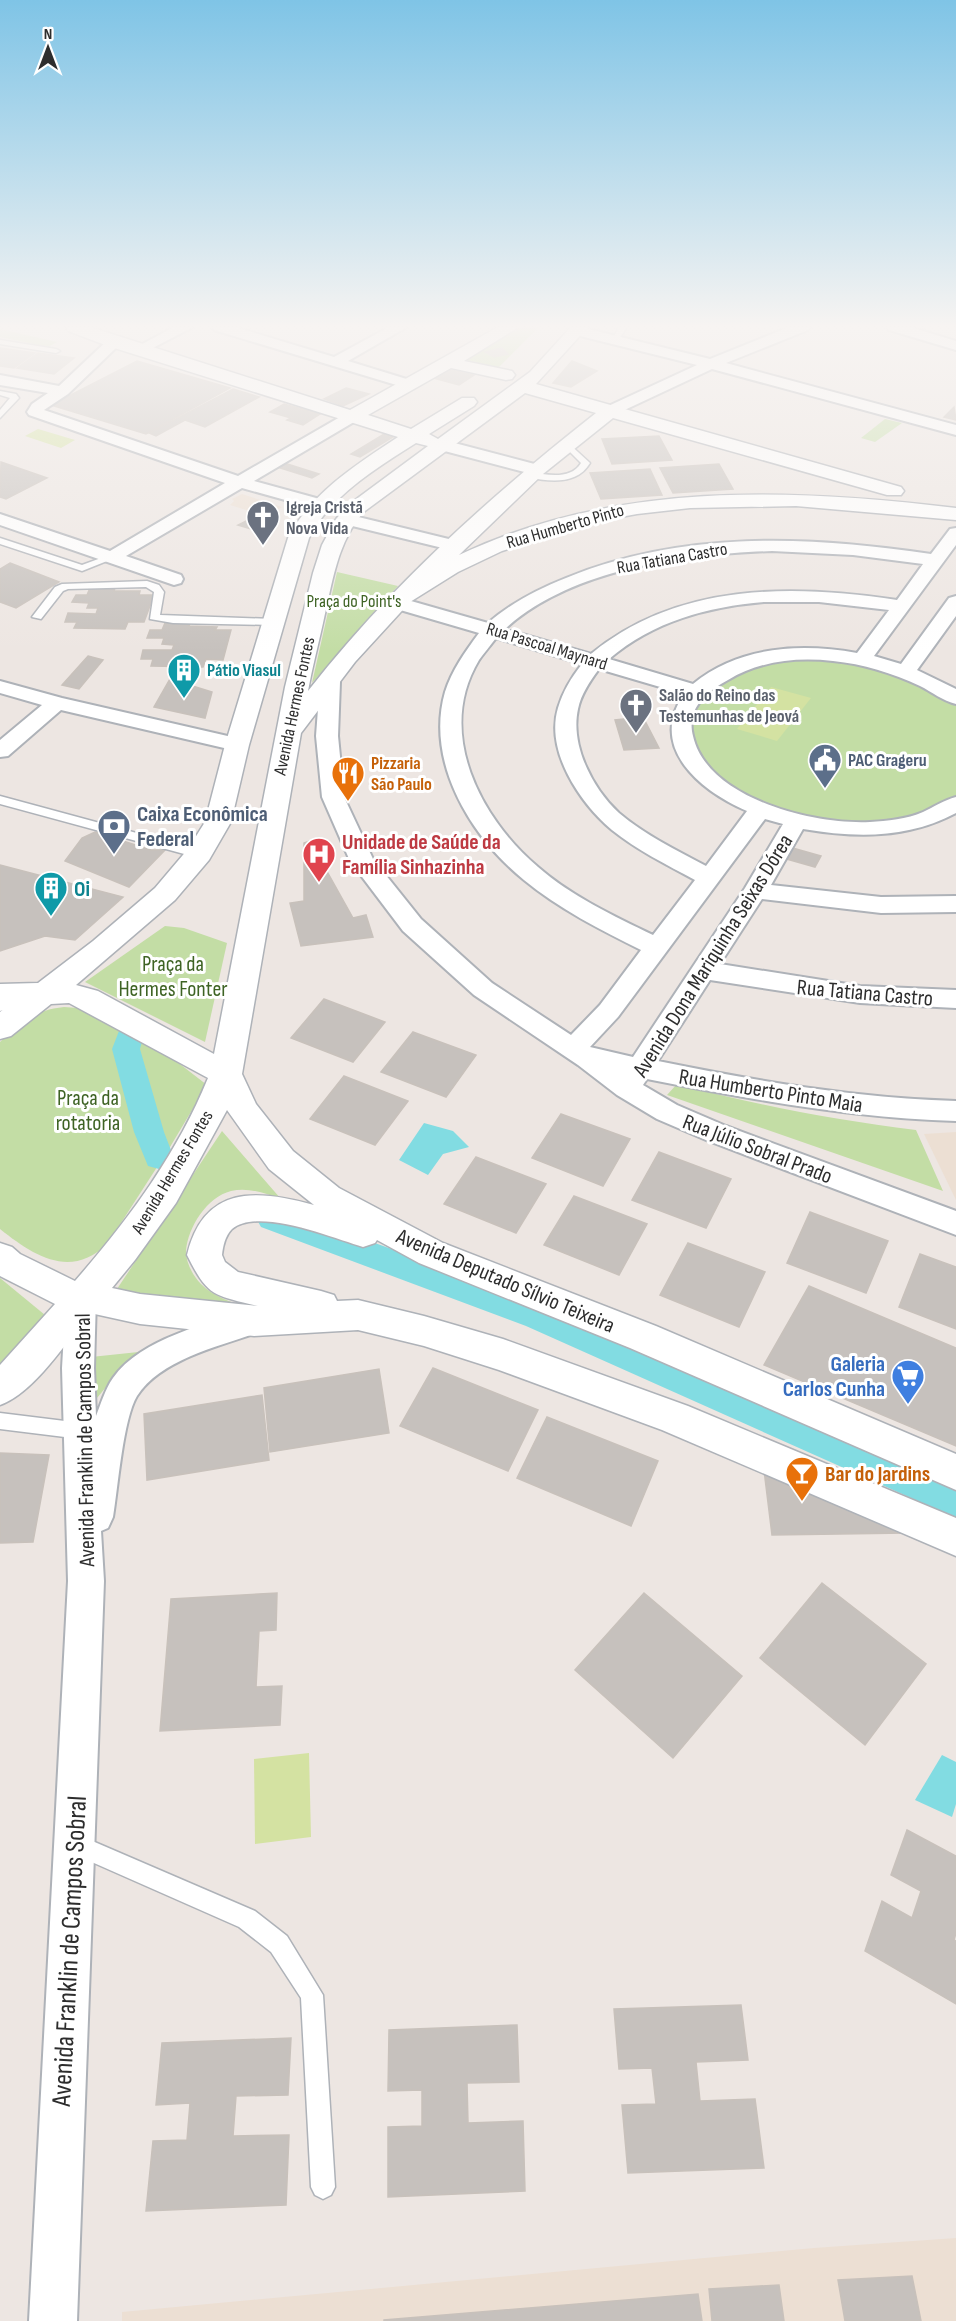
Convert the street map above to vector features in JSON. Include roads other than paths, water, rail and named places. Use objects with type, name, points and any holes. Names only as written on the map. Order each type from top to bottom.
[{"type":"main road","name":"Avenida Hermes Fontes","points":[[0,1389],[22,1368],[123,1250],[164,1194],[212,1108],[226,1074],[287,735],[324,573],[333,545],[346,519],[358,507],[454,435]]},
{"type":"main road","points":[[287,735],[347,657],[400,600],[533,472],[578,435]]},
{"type":"main road","points":[[697,435],[956,508]]},
{"type":"main road","name":"Avenida Hermes Fontes","points":[[0,1028],[103,948],[165,894],[199,854],[218,822],[237,745],[294,547],[306,524],[321,506],[366,469],[415,436]]},
{"type":"main road","points":[[415,436],[443,445]]},
{"type":"main road","name":"Rua Humberto Pinto","points":[[400,600],[456,564],[495,546],[562,523],[609,511],[670,502],[726,498],[869,503],[956,514]]},
{"type":"main road","points":[[0,994],[69,993],[87,998],[226,1074]]},
{"type":"main road","name":"Avenida Deputado Sílvio Teixeira","points":[[226,1074],[243,1110],[281,1160],[327,1197],[430,1253],[643,1337],[956,1472]]},
{"type":"main road","points":[[430,1253],[287,1210],[261,1208],[241,1209],[220,1220],[208,1238],[204,1255],[213,1272],[228,1284],[424,1330],[503,1356],[675,1418],[956,1538]]},
{"type":"main road","points":[[0,1257],[8,1264],[68,1294],[140,1309],[254,1321],[358,1315]]},
{"type":"street","points":[[103,435],[238,482],[321,506]]},
{"type":"street","points":[[112,557],[319,435]]},
{"type":"street","points":[[443,445],[533,472]]},
{"type":"street","points":[[0,519],[174,579]]},
{"type":"street","points":[[346,519],[455,546]]},
{"type":"street","points":[[862,658],[956,533]]},
{"type":"street","name":"Rua Tatiana Castro","points":[[656,947],[586,913],[530,873],[488,830],[462,786],[450,742],[452,701],[467,663],[492,630],[526,605],[566,584],[611,568],[660,556],[712,548],[755,545],[822,545],[878,550],[934,560]]},
{"type":"street","points":[[708,877],[643,842],[599,806],[573,767],[564,728],[566,708],[572,692],[594,660],[618,640],[649,623],[684,610],[724,601],[766,596],[811,596],[856,599],[900,606]]},
{"type":"street","name":"Rua Pascoal Maynard","points":[[400,600],[696,691]]},
{"type":"street","points":[[906,670],[952,614]]},
{"type":"street","points":[[956,698],[933,683],[906,670],[862,658],[822,654],[783,655],[757,660],[718,674],[696,691],[684,710],[681,731],[687,753],[703,774],[728,794],[760,810],[796,821],[837,827],[878,828],[916,822],[956,804]]},
{"type":"street","points":[[330,681],[327,736],[333,797],[362,861],[412,925],[483,988],[580,1053]]},
{"type":"street","points":[[0,687],[57,703],[237,745]]},
{"type":"street","points":[[0,751],[57,703]]},
{"type":"street","name":"Avenida Dona Mariquinha Seixas Dórea","points":[[580,1053],[656,947],[760,810]]},
{"type":"street","name":"Avenida Dona Mariquinha Seixas Dórea","points":[[634,1078],[756,890],[796,821]]},
{"type":"street","points":[[756,890],[854,905],[922,907],[956,904]]},
{"type":"street","name":"Rua Tatiana Castro","points":[[704,970],[796,987],[875,996],[956,999]]},
{"type":"street","name":"Rua Júlio Sobral Prado","points":[[580,1053],[634,1078],[667,1112],[716,1133],[956,1223]]},
{"type":"street","name":"Rua Humberto Pinto Maia","points":[[634,1078],[852,1105],[956,1111]]},
{"type":"street","name":"Avenida Franklin de Campos Sobral","points":[[52,2321],[86,1581],[78,1368],[81,1298]]},
{"type":"street","name":"Avenida Franklin de Campos Sobral","points":[[86,1581],[112,1418],[124,1388],[142,1368],[160,1355],[254,1321]]},
{"type":"lane","points":[[533,472],[560,478],[582,470],[586,463],[566,444]]},
{"type":"lane","points":[[0,541],[82,568],[112,557]]},
{"type":"lane","points":[[0,556],[17,547]]},
{"type":"lane","points":[[37,617],[59,589],[66,586],[147,584],[156,587],[159,592],[154,617],[173,620],[273,622]]},
{"type":"lane","points":[[0,800],[199,854]]},
{"type":"lane","points":[[0,1006],[44,994]]},
{"type":"lane","points":[[0,1421],[81,1431]]},
{"type":"lane","points":[[73,1844],[247,1919],[279,1944],[285,1952],[312,1995],[323,2187]]},
{"type":"water","points":[[424,1123],[453,1131],[469,1147],[443,1154],[428,1175],[399,1160]]},
{"type":"water","points":[[942,1755],[956,1762],[956,1804],[952,1817],[915,1800]]},
{"type":"waterway","points":[[129,1038],[126,1049],[149,1132],[159,1158]]},
{"type":"waterway","points":[[272,1218],[538,1316],[956,1501]]},
{"type":"place","name":"Igreja Cristã Nova Vida","points":[[263,546]]},
{"type":"place","name":"Pátio Viasul","points":[[184,699]]},
{"type":"place","name":"Salão do Reino das Testemunhas de Jeová","points":[[636,734]]},
{"type":"place","name":"PAC Grageru","points":[[825,789]]},
{"type":"place","name":"Pizzaria São Paulo","points":[[348,802]]},
{"type":"place","name":"Caixa Econômica Federal","points":[[114,855]]},
{"type":"place","name":"Unidade de Saúde da Família Sinhazinha","points":[[319,883]]},
{"type":"place","name":"Oi","points":[[51,917]]},
{"type":"place","name":"Galeria Carlos Cunha","points":[[908,1405]]},
{"type":"place","name":"Bar do Jardins","points":[[802,1502]]},
{"type":"park label","name":"Praça do Point's","points":[[354,601]]},
{"type":"park label","name":"Praça da Hermes Fonter","points":[[173,976]]},
{"type":"park label","name":"Praça da rotatoria","points":[[88,1110]]}]
